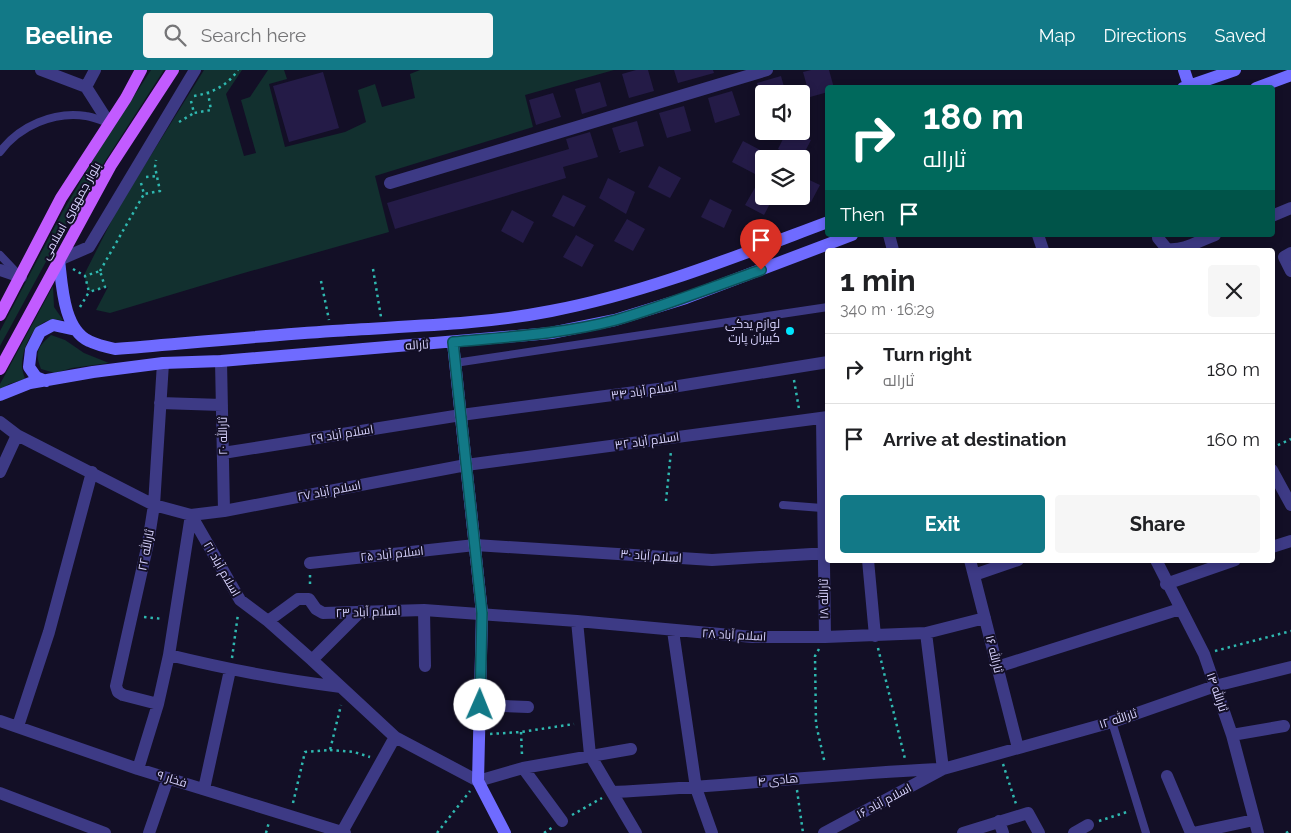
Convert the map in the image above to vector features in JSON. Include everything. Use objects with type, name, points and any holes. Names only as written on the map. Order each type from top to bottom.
[{"type":"main road","name":"بلوار جمهوری اسلامی","points":[[0,315],[60,198],[126,98],[141,70]]},
{"type":"main road","name":"بلوار جمهوری اسلامی","points":[[0,369],[111,166],[173,70]]},
{"type":"main road","points":[[1184,70],[1186,85]]},
{"type":"main road","points":[[1189,85],[1235,70]]},
{"type":"main road","points":[[1264,85],[1291,75]]},
{"type":"main road","name":"ثاراله","points":[[74,325],[87,340],[115,349],[331,331],[463,323],[550,311],[610,297],[692,272],[825,223]]},
{"type":"main road","name":"ثاراله","points":[[0,395],[30,383],[92,372],[163,363],[221,361],[551,333],[615,320],[686,298],[847,237]]},
{"type":"main road","points":[[768,244],[775,265]]},
{"type":"main road","points":[[46,381],[36,377],[29,367],[30,350],[40,332],[53,325],[74,325],[66,311],[59,260]]},
{"type":"main road","points":[[453,342],[482,613],[478,781],[506,833]]},
{"type":"street","points":[[41,70],[86,87],[109,123]]},
{"type":"street","points":[[86,87],[95,70]]},
{"type":"street","points":[[59,260],[89,247],[195,70]]},
{"type":"street","points":[[390,183],[766,70]]},
{"type":"street","points":[[1275,215],[1291,208]]},
{"type":"street","points":[[1186,248],[1208,237]]},
{"type":"street","points":[[1158,238],[1166,248]]},
{"type":"street","points":[[1291,253],[1284,257],[1291,271]]},
{"type":"street","points":[[0,270],[21,276]]},
{"type":"street","name":"ثارالله ۲۰","points":[[221,361],[224,511]]},
{"type":"street","name":"اسلام آباد ۳۴","points":[[461,415],[666,388],[825,362]]},
{"type":"street","name":"ثارالله ۲۲","points":[[158,704],[123,695],[118,692],[116,686],[133,615],[154,505],[163,363]]},
{"type":"street","points":[[160,402],[222,405]]},
{"type":"street","name":"اسلام آباد ۲۹","points":[[223,453],[461,415]]},
{"type":"street","name":"اسلام آباد ۳۲","points":[[466,465],[824,418]]},
{"type":"street","name":"ثارالله ۱۸","points":[[824,418],[825,526]]},
{"type":"street","points":[[0,422],[17,434],[154,505],[191,515],[169,655],[158,704],[138,769]]},
{"type":"street","points":[[0,472],[17,434]]},
{"type":"street","name":"اسلام آباد ۲۷","points":[[191,515],[224,511],[466,465]]},
{"type":"street","points":[[18,726],[52,623],[92,472]]},
{"type":"street","points":[[1275,475],[1291,504]]},
{"type":"street","name":"اسلام آباد ۲۱","points":[[191,515],[240,600],[268,621],[395,737],[478,781]]},
{"type":"street","points":[[1275,546],[1291,541]]},
{"type":"street","name":"اسلام آباد ۳۰","points":[[475,545],[712,560],[825,553]]},
{"type":"street","name":"اسلام آباد ۲۵","points":[[310,563],[475,545]]},
{"type":"street","name":"ثارالله ۱۸","points":[[825,638],[826,563]]},
{"type":"street","points":[[868,563],[875,636]]},
{"type":"street","name":"ثارالله ۱۶","points":[[971,563],[1018,748]]},
{"type":"street","points":[[974,575],[1009,563]]},
{"type":"street","name":"ثارالله ۱۴","points":[[1157,563],[1166,584],[1204,654],[1232,736],[1258,833]]},
{"type":"street","points":[[1166,584],[1226,563]]},
{"type":"street","points":[[268,621],[298,599],[308,599]]},
{"type":"street","name":"اسلام آباد ۲۳","points":[[308,599],[316,609],[323,613],[424,610],[482,613]]},
{"type":"street","points":[[997,667],[1180,609]]},
{"type":"street","points":[[424,610],[425,666]]},
{"type":"street","points":[[312,660],[361,611]]},
{"type":"street","name":"اسلام آباد ۲۸","points":[[482,613],[752,637],[825,638],[926,633],[985,618]]},
{"type":"street","points":[[577,620],[590,755],[636,833]]},
{"type":"street","points":[[674,631],[696,788],[712,833]]},
{"type":"street","points":[[926,633],[943,769]]},
{"type":"street","points":[[169,655],[230,670],[343,690]]},
{"type":"street","name":"ثارالله ۱۲","points":[[943,769],[1112,722],[1215,686],[1291,666]]},
{"type":"street","points":[[204,789],[230,670]]},
{"type":"street","points":[[480,705],[528,707]]},
{"type":"street","name":"فخار ۹","points":[[0,721],[138,769],[343,832]]},
{"type":"street","points":[[1232,736],[1284,726]]},
{"type":"street","points":[[343,832],[395,737]]},
{"type":"street","points":[[478,781],[523,768],[630,748]]},
{"type":"street","points":[[523,768],[562,820]]},
{"type":"street","name":"هادی ۴","points":[[612,792],[696,788],[795,778],[943,769]]},
{"type":"street","name":"اسلام آباد ۱۶","points":[[824,833],[943,769]]},
{"type":"street","points":[[1167,776],[1192,833],[1254,820]]},
{"type":"street","points":[[150,833],[168,778]]},
{"type":"street","points":[[0,793],[105,833]]},
{"type":"street","points":[[963,833],[1001,827],[1019,815],[1028,812],[1039,833]]},
{"type":"street","points":[[1074,833],[1088,825]]},
{"type":"lane","points":[[0,152],[18,133],[39,121],[62,116],[86,116],[109,123]]},
{"type":"lane","points":[[0,255],[21,276]]},
{"type":"lane","points":[[455,363],[825,306]]},
{"type":"lane","points":[[783,505],[824,500]]},
{"type":"lane","points":[[1112,722],[1146,833]]},
{"type":"path","points":[[208,93],[210,110],[194,113],[190,97],[208,93],[229,81],[238,70]]},
{"type":"path","points":[[74,325],[89,292],[86,276],[100,271],[144,194],[140,178],[157,176],[160,191],[144,194]]},
{"type":"path","points":[[374,269],[382,328]]},
{"type":"path","points":[[89,292],[105,287],[100,271]]},
{"type":"path","points":[[322,281],[331,331]]},
{"type":"path","points":[[792,368],[800,421]]},
{"type":"path","points":[[666,501],[672,437]]},
{"type":"path","points":[[1275,447],[1291,439]]},
{"type":"path","points":[[308,599],[310,563]]},
{"type":"path","points":[[230,670],[240,600]]},
{"type":"path","points":[[133,615],[175,621]]},
{"type":"path","points":[[1204,654],[1291,631]]},
{"type":"path","points":[[875,636],[907,770]]},
{"type":"path","name":"ثارالله ۱۸","points":[[825,638],[815,656],[816,724],[827,776]]},
{"type":"path","points":[[330,750],[343,690]]},
{"type":"path","points":[[479,734],[521,732],[587,722]]},
{"type":"path","points":[[521,732],[523,768]]},
{"type":"path","points":[[289,816],[305,752],[330,750],[354,752],[381,760]]},
{"type":"path","points":[[1000,753],[1019,815]]},
{"type":"path","points":[[795,778],[802,833]]},
{"type":"path","points":[[437,833],[478,781]]},
{"type":"path","points":[[544,833],[562,820],[612,792]]},
{"type":"path","points":[[1088,825],[1138,808]]},
{"type":"path","points":[[1286,833],[1291,830]]},
{"type":"green space","points":[[151,70],[164,70],[78,203],[0,346],[0,331],[63,211],[100,148]]},
{"type":"green space","points":[[204,70],[242,70],[226,94],[244,156],[256,153],[241,100],[250,97],[268,70],[284,70],[287,79],[269,84],[285,147],[345,132],[366,122],[358,90],[375,84],[382,107],[415,98],[410,74],[420,70],[614,70],[525,95],[533,127],[375,176],[389,232],[110,313],[96,310],[108,287],[89,292],[84,275],[118,208]]},
{"type":"green space","points":[[53,286],[54,307],[63,320],[52,320],[38,326],[29,339],[23,354],[22,368],[25,379],[9,384],[0,391],[0,384]]},
{"type":"green space","points":[[51,335],[65,340],[84,353],[109,363],[72,368],[55,373],[41,369],[38,350]]},
{"type":"building","points":[[636,70],[648,70],[654,91],[629,98],[622,74]]},
{"type":"building","points":[[674,70],[713,70],[714,73],[678,83]]},
{"type":"building","points":[[829,70],[833,85],[825,85],[825,93],[810,97],[810,85],[807,85],[803,72]]},
{"type":"building","points":[[323,72],[339,128],[289,142],[273,86]]},
{"type":"building","points":[[781,76],[784,85],[758,85],[757,83]]},
{"type":"building","points":[[600,82],[607,106],[582,114],[575,89]]},
{"type":"building","points":[[732,91],[740,115],[715,123],[708,98]]},
{"type":"building","points":[[553,93],[561,117],[536,125],[529,100]]},
{"type":"building","points":[[684,106],[691,131],[667,138],[659,113]]},
{"type":"building","points":[[637,121],[644,146],[619,153],[621,150],[619,150],[612,128]]},
{"type":"building","points":[[590,132],[598,157],[563,167],[566,178],[395,229],[387,203],[569,149],[566,139]]},
{"type":"building","points":[[782,140],[811,140],[806,150],[778,149]]},
{"type":"building","points":[[743,141],[760,150],[755,150],[755,174],[732,162]]},
{"type":"building","points":[[659,166],[681,178],[670,198],[648,187]]},
{"type":"building","points":[[608,178],[635,192],[626,214],[599,198]]},
{"type":"building","points":[[810,180],[820,185],[810,202]]},
{"type":"building","points":[[755,188],[755,205],[769,205],[764,215],[745,205]]},
{"type":"building","points":[[563,195],[586,206],[574,227],[552,216]]},
{"type":"building","points":[[710,199],[732,210],[724,228],[701,217]]},
{"type":"building","points":[[512,210],[534,222],[523,243],[501,231]]},
{"type":"building","points":[[627,219],[645,229],[633,251],[614,241]]},
{"type":"building","points":[[576,235],[594,245],[582,267],[563,257]]},
{"type":"place","name":"لوازم یدکی کبیران پارت","points":[[790,331]]},
{"type":"route","points":[[480,705],[482,613],[453,342],[551,333],[615,320],[686,298],[761,270]]}]
